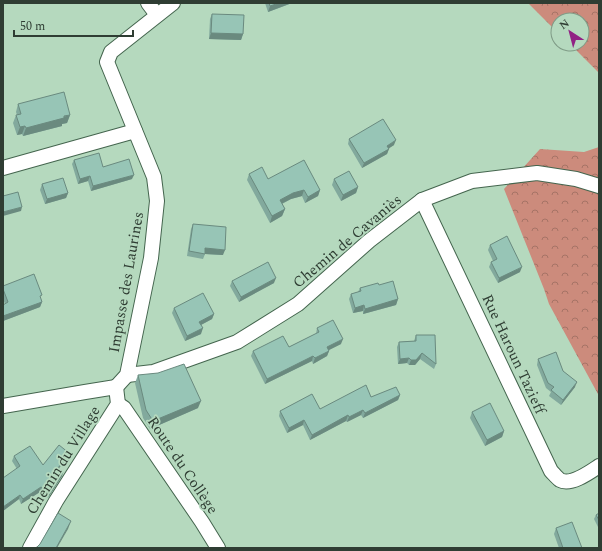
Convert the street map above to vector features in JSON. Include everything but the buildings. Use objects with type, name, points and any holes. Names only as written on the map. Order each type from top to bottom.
[{"type":"street","points":[[148,3],[157,15]]},
{"type":"street","name":"Impasse des Laurines","points":[[116,388],[127,375],[151,258],[157,201],[154,177],[107,62],[111,52],[173,3]]},
{"type":"street","points":[[3,168],[135,131]]},
{"type":"street","name":"Chemin de Cavaniès","points":[[127,375],[153,372],[237,342],[298,304],[369,240],[422,200],[472,181],[537,173],[576,179],[599,186]]},
{"type":"street","name":"Rue Haroun Tazieff","points":[[422,200],[550,471],[561,480],[568,482],[579,478],[599,466]]},
{"type":"street","points":[[3,406],[116,388]]},
{"type":"street","name":"Chemin du Village","points":[[30,548],[56,501],[118,404],[116,388]]},
{"type":"street","name":"Route du Collège","points":[[118,404],[124,408],[202,522],[218,548]]},
{"type":"green space","points":[[528,3],[599,3],[599,73],[578,52],[590,52],[590,12],[550,12],[550,25]]},
{"type":"green space","points":[[599,147],[599,396],[549,304],[504,189],[540,149],[584,152]]}]
